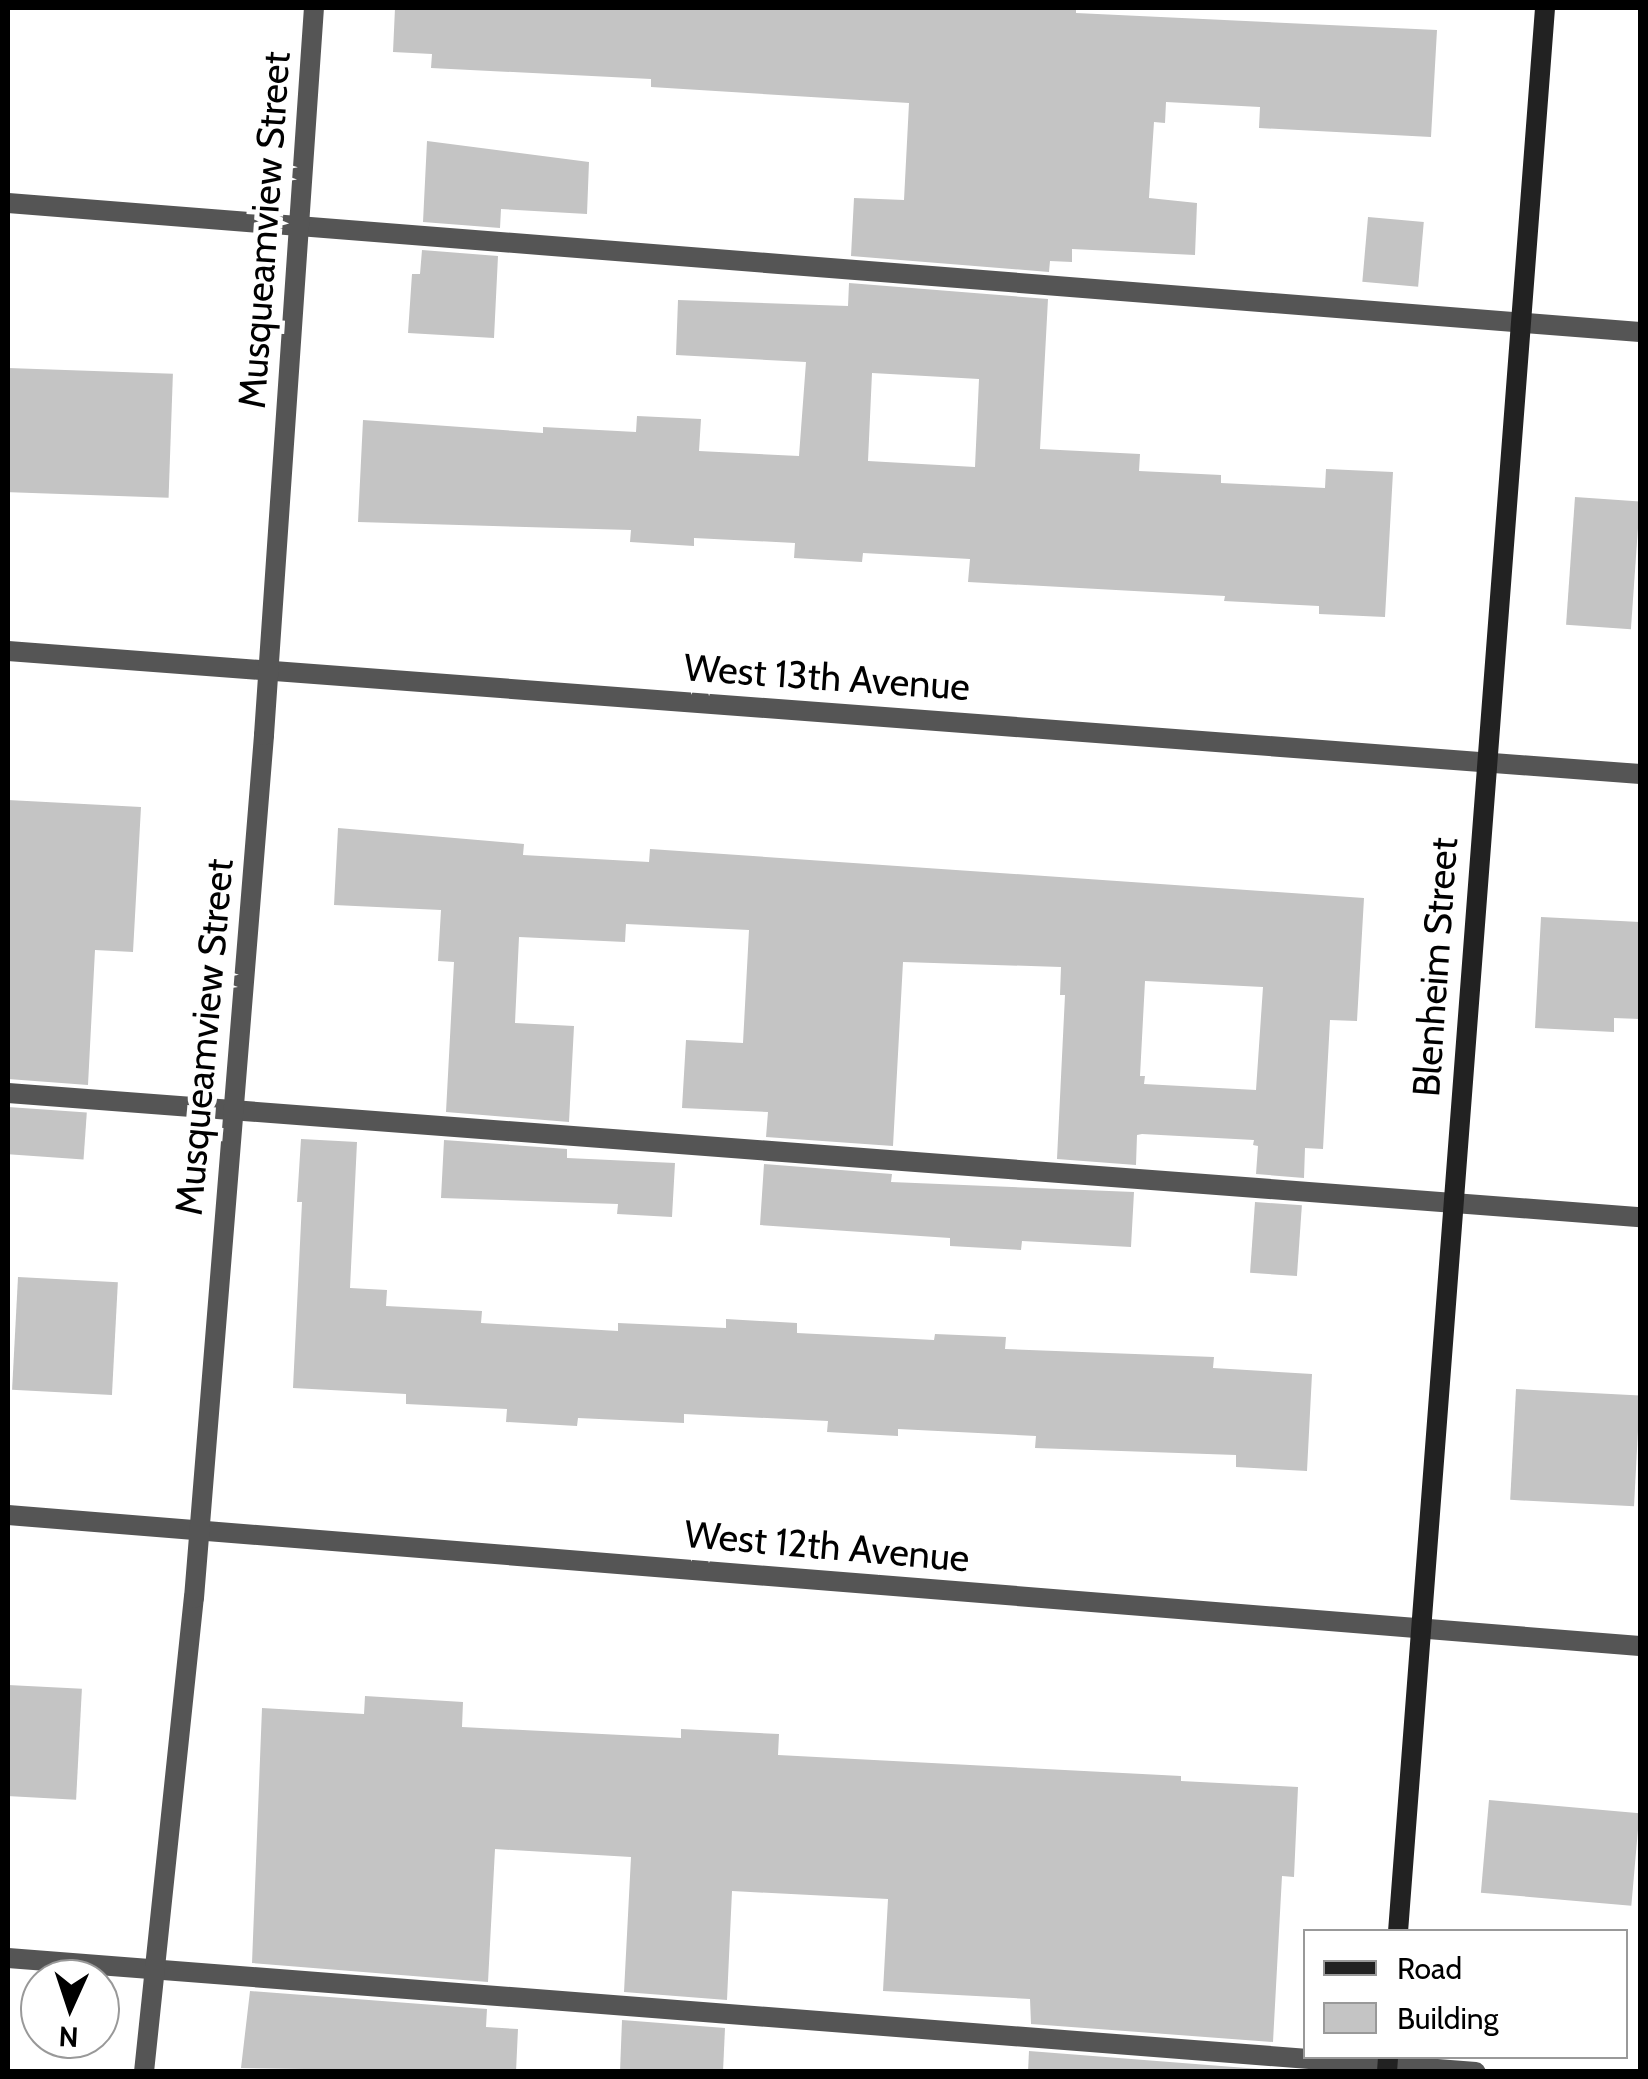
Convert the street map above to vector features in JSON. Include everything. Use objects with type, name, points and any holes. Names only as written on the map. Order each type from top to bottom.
[{"type":"street","name":"Musqueamview Street","points":[[144,2072],[200,1529],[302,225],[314,8]]},
{"type":"street","name":"Blenheim Street","points":[[1398,1929],[1545,8]]},
{"type":"street","points":[[8,203],[1640,332]]},
{"type":"street","name":"West 13th Avenue","points":[[8,651],[1640,774]]},
{"type":"street","points":[[8,1092],[1640,1217]]},
{"type":"street","name":"West 12th Avenue","points":[[8,1515],[1640,1646]]},
{"type":"street","points":[[8,1958],[1303,2058]]},
{"type":"street","points":[[1321,2059],[1476,2072]]},
{"type":"building","points":[[395,8],[1076,8],[1076,13],[1437,30],[1431,137],[1259,128],[1260,107],[1166,102],[1165,123],[1154,122],[1149,198],[1197,203],[1195,255],[1072,249],[1072,262],[1050,261],[1049,272],[851,256],[854,198],[904,200],[909,103],[651,87],[651,79],[431,68],[432,54],[393,52]]},
{"type":"building","points":[[427,141],[589,162],[587,214],[501,209],[500,228],[423,222]]},
{"type":"building","points":[[1368,217],[1424,222],[1418,287],[1362,282]]},
{"type":"building","points":[[422,250],[498,256],[494,338],[408,333],[412,274],[420,274]]},
{"type":"building","points":[[849,283],[1048,299],[1040,449],[1140,454],[1139,471],[1221,475],[1221,483],[1325,488],[1326,469],[1393,472],[1385,617],[1319,614],[1319,606],[1224,601],[1225,596],[968,582],[970,559],[863,553],[862,562],[794,558],[795,543],[694,538],[694,546],[630,542],[631,530],[358,522],[363,420],[543,433],[543,427],[636,432],[637,416],[701,419],[699,451],[799,456],[806,362],[676,355],[678,300],[848,306]],"holes":[[[872,373],[979,379],[975,467],[868,461]]]},
{"type":"building","points":[[8,368],[173,374],[169,498],[8,492]]},
{"type":"building","points":[[1575,497],[1640,502],[1631,629],[1566,625]]},
{"type":"building","points":[[8,800],[141,807],[133,952],[95,950],[88,1085],[8,1079]]},
{"type":"building","points":[[338,828],[524,844],[523,855],[649,862],[650,849],[1364,898],[1357,1021],[1330,1020],[1323,1149],[1305,1148],[1304,1178],[1256,1174],[1258,1146],[1253,1145],[1254,1140],[1142,1134],[1137,1135],[1136,1165],[1057,1159],[1065,995],[1060,995],[1061,967],[903,962],[893,1146],[766,1137],[768,1112],[682,1108],[686,1040],[743,1043],[749,930],[626,924],[625,942],[519,937],[515,1023],[574,1026],[569,1122],[446,1112],[454,962],[438,961],[441,910],[334,905]],"holes":[[[1145,981],[1263,987],[1256,1090],[1144,1084],[1145,1076],[1140,1076]]]},
{"type":"building","points":[[1541,917],[1640,922],[1640,1019],[1614,1018],[1614,1032],[1535,1028]]},
{"type":"building","points":[[8,1107],[87,1113],[84,1159],[8,1154]]},
{"type":"building","points":[[301,1139],[357,1142],[350,1288],[387,1290],[386,1306],[482,1311],[481,1323],[618,1331],[618,1323],[726,1328],[726,1319],[797,1323],[797,1333],[934,1340],[935,1334],[1006,1337],[1005,1349],[1214,1357],[1213,1368],[1312,1374],[1307,1471],[1236,1467],[1236,1455],[1035,1448],[1036,1436],[898,1429],[898,1436],[827,1432],[828,1421],[684,1414],[684,1423],[578,1418],[577,1426],[506,1422],[507,1409],[406,1404],[406,1394],[293,1388],[302,1202],[297,1202]]},
{"type":"building","points":[[444,1140],[567,1149],[567,1158],[675,1163],[672,1217],[617,1214],[618,1204],[441,1198]]},
{"type":"building","points":[[764,1164],[892,1174],[891,1182],[1134,1192],[1131,1247],[1022,1241],[1021,1250],[950,1246],[950,1238],[760,1225]]},
{"type":"building","points":[[1255,1202],[1302,1205],[1297,1276],[1250,1273]]},
{"type":"building","points":[[18,1277],[118,1282],[112,1395],[12,1390]]},
{"type":"building","points":[[1516,1389],[1640,1395],[1634,1506],[1510,1500]]},
{"type":"building","points":[[8,1685],[82,1689],[76,1800],[8,1796]]},
{"type":"building","points":[[365,1696],[463,1702],[462,1727],[681,1738],[681,1729],[779,1734],[778,1755],[1181,1776],[1181,1781],[1298,1787],[1294,1877],[1282,1876],[1273,2042],[1031,2024],[1030,1999],[883,1991],[888,1899],[732,1891],[727,2000],[624,1992],[631,1857],[495,1849],[488,1982],[252,1963],[262,1708],[364,1714]]},
{"type":"building","points":[[1489,1800],[1639,1813],[1631,1906],[1481,1893]]},
{"type":"building","points":[[250,1991],[487,2009],[486,2027],[518,2029],[516,2072],[241,2068]]},
{"type":"building","points":[[622,2020],[725,2028],[723,2072],[620,2072]]},
{"type":"building","points":[[1029,2051],[1272,2070],[1028,2072]]}]
